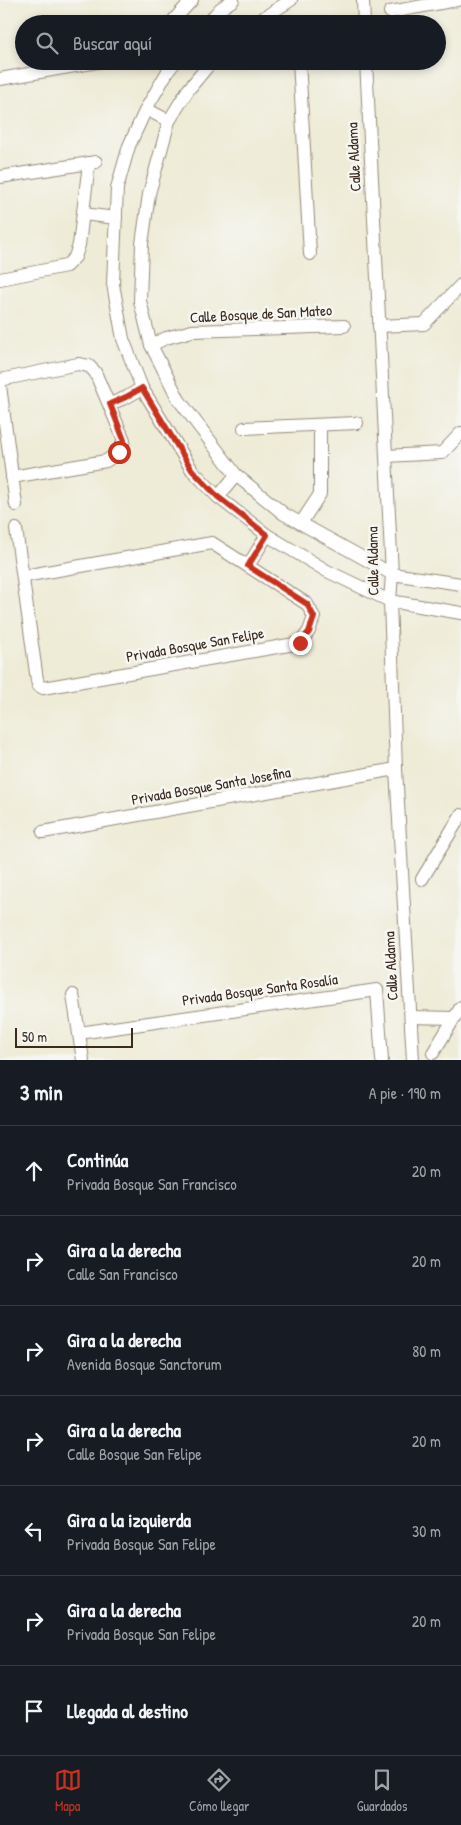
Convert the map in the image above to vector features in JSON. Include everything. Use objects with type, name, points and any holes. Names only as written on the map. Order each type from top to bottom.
[{"type":"street","points":[[178,15],[192,0]]},
{"type":"street","points":[[215,15],[233,0]]},
{"type":"street","points":[[274,15],[291,0]]},
{"type":"street","points":[[363,0],[364,15]]},
{"type":"street","points":[[397,8],[458,0]]},
{"type":"street","points":[[0,80],[54,70]]},
{"type":"street","points":[[169,70],[146,109],[129,146],[117,188],[112,284],[123,339],[142,388],[192,470],[218,497],[267,535],[327,571],[390,601],[461,613]]},
{"type":"street","points":[[205,70],[188,90],[169,121],[150,194],[142,244],[140,301],[152,345],[178,400],[236,475],[284,514],[392,574],[461,584]]},
{"type":"street","points":[[300,70],[310,254]]},
{"type":"street","name":"Calle Aldama","points":[[366,70],[392,574],[390,601],[391,771],[413,1060]]},
{"type":"street","points":[[146,109],[169,121]]},
{"type":"street","points":[[0,177],[93,163],[79,245],[75,258],[66,266],[0,279]]},
{"type":"street","points":[[83,214],[116,218]]},
{"type":"street","points":[[379,326],[396,327],[424,324],[461,285]]},
{"type":"street","name":"Calle Bosque de San Mateo","points":[[152,345],[166,338],[192,332],[344,326]]},
{"type":"street","points":[[0,380],[78,364],[89,366],[95,372],[124,440],[119,452],[106,461],[12,477]]},
{"type":"street","points":[[0,386],[16,505]]},
{"type":"street","points":[[110,404],[142,388]]},
{"type":"street","points":[[244,428],[357,423]]},
{"type":"street","points":[[301,524],[320,494],[320,425]]},
{"type":"street","points":[[386,456],[442,453],[461,433]]},
{"type":"street","points":[[218,497],[236,475]]},
{"type":"street","name":"Privada Bosque San Felipe","points":[[16,529],[37,680],[38,685],[43,688],[300,643],[309,632],[314,617],[307,604],[212,543],[24,576]]},
{"type":"street","points":[[248,566],[267,535]]},
{"type":"street","name":"Privada Bosque Santa Josefina","points":[[43,832],[391,771]]},
{"type":"street","points":[[422,879],[461,815]]},
{"type":"street","name":"Privada Bosque Santa Rosalía","points":[[79,1033],[377,990],[382,1060]]},
{"type":"street","points":[[73,995],[83,1060]]},
{"type":"street","points":[[433,1053],[461,1006]]},
{"type":"street","points":[[411,1017],[454,1018]]},
{"type":"route","points":[[119,452],[124,440],[110,404],[142,388],[192,470],[218,497],[267,535],[248,566],[307,604],[314,617],[309,632],[300,643]]}]
